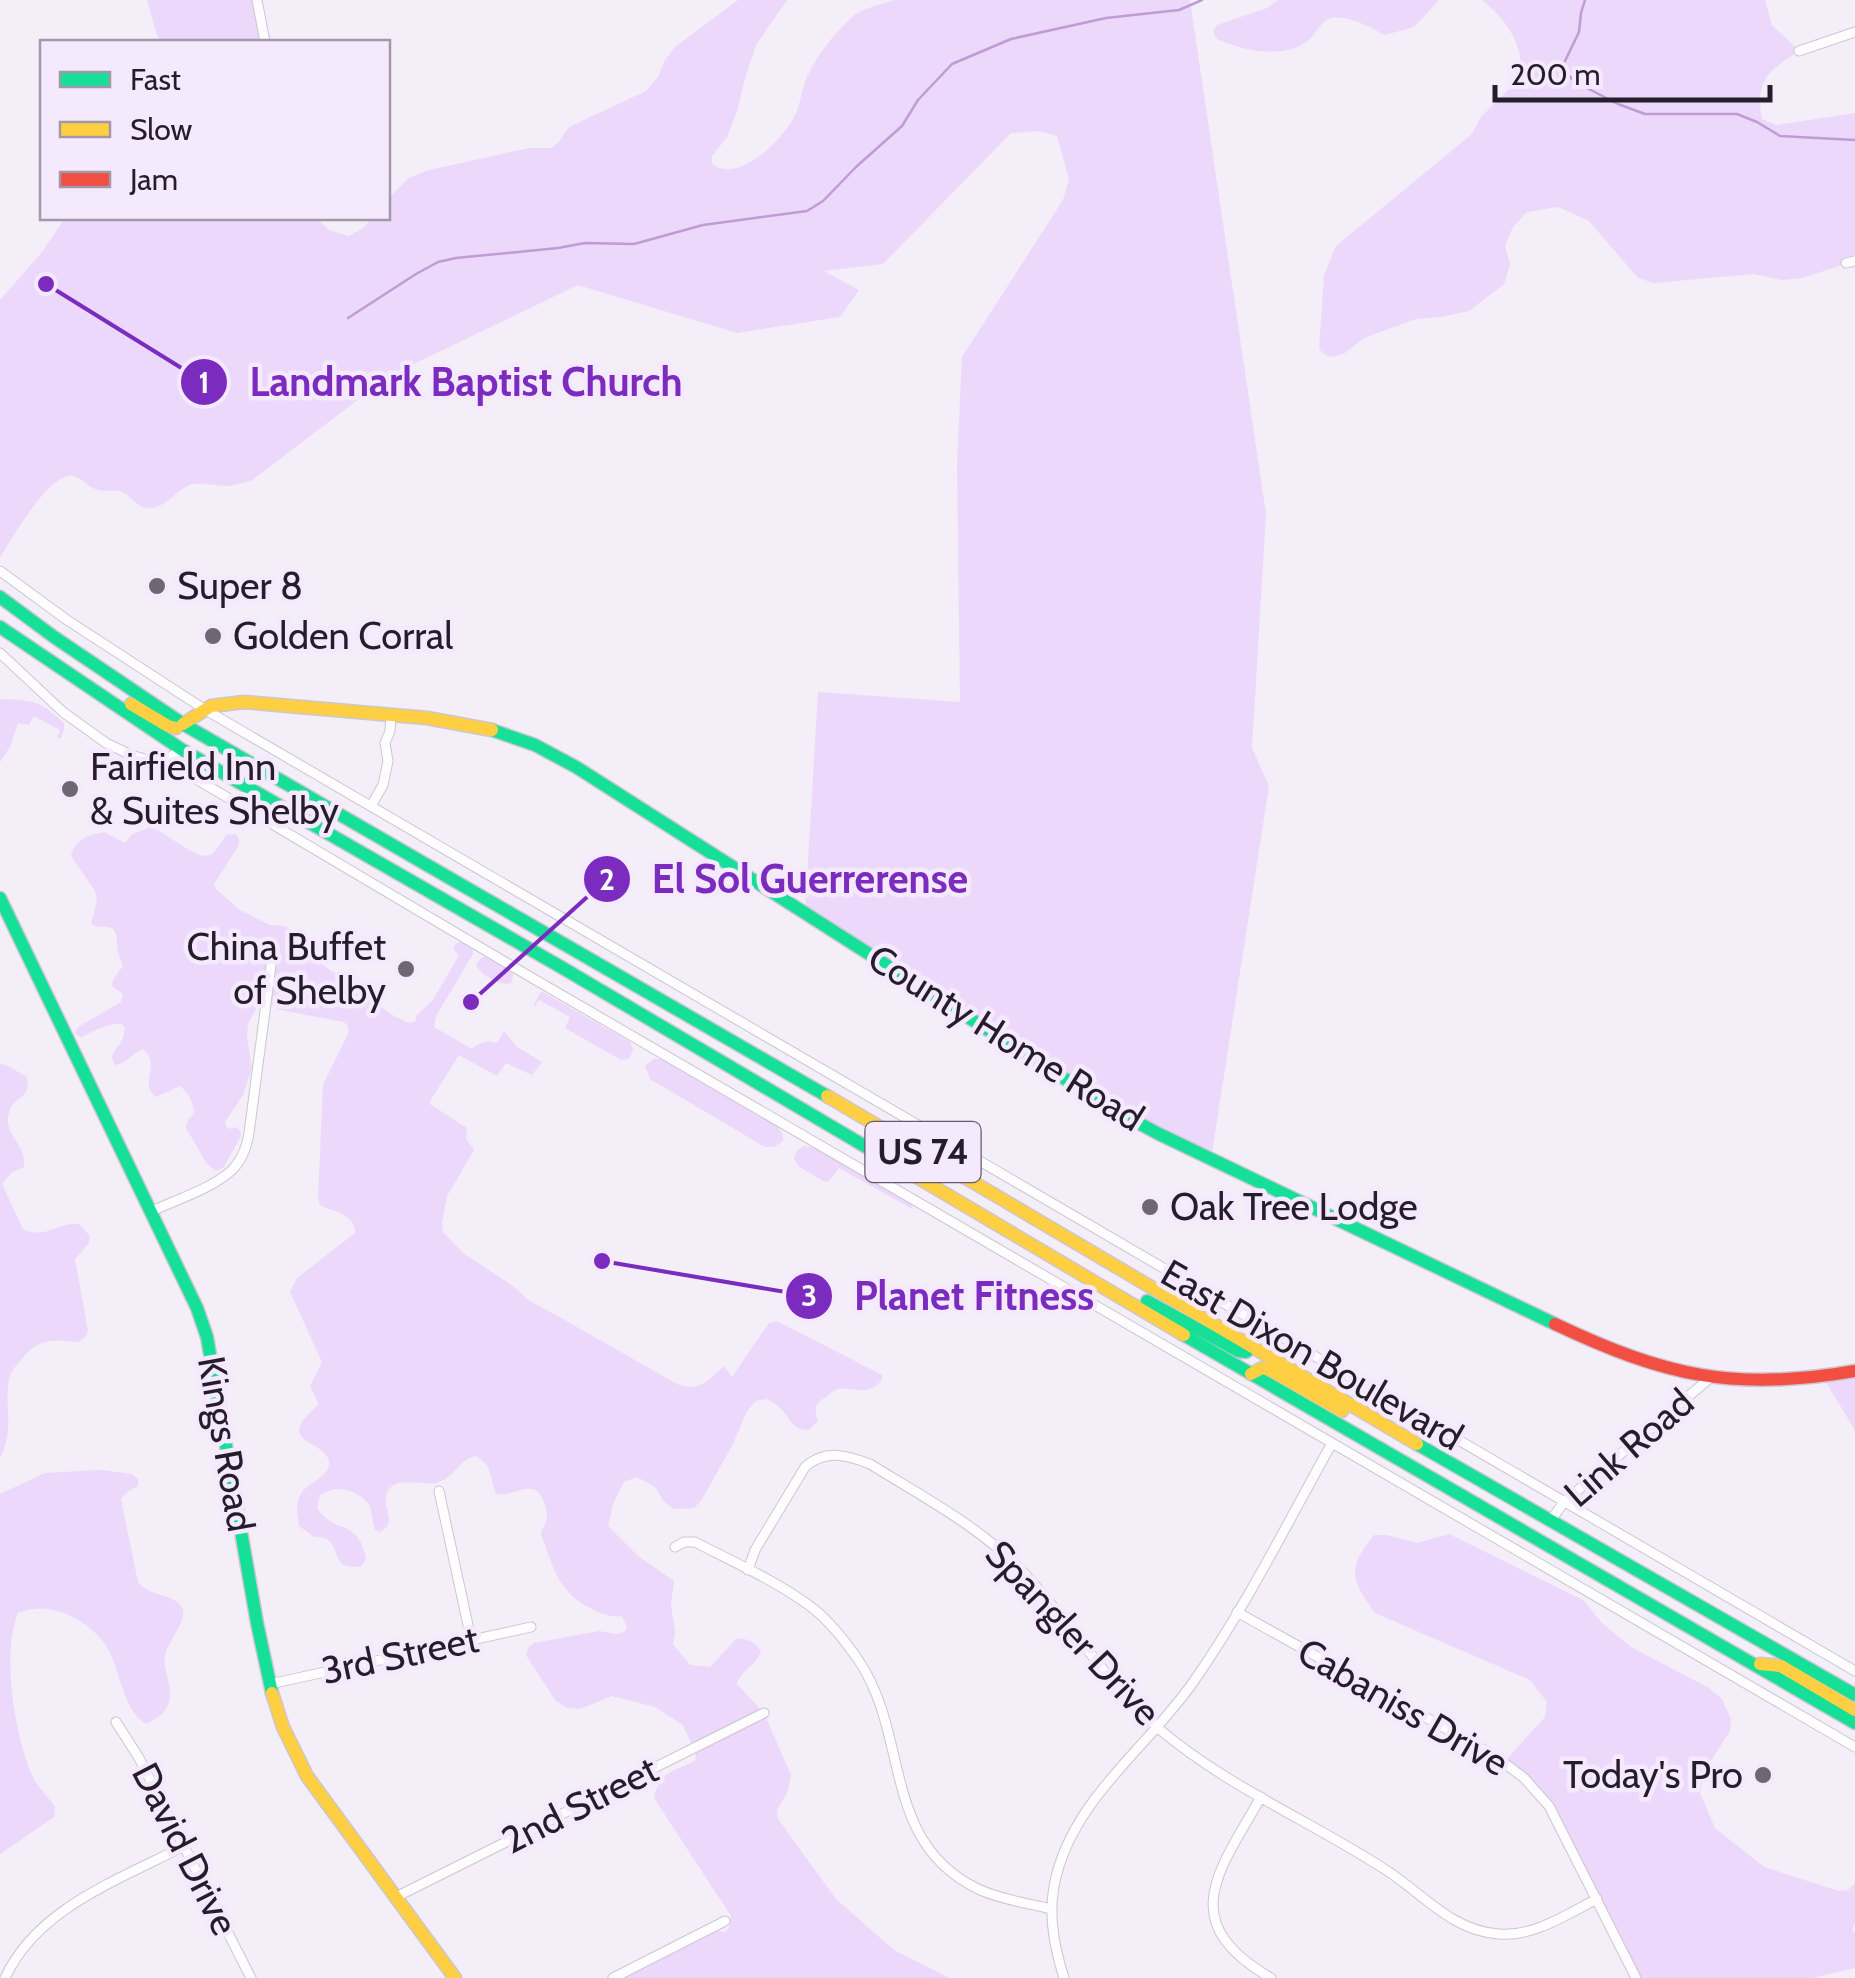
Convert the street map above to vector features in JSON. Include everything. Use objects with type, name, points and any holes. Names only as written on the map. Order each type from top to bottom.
[{"type":"main road","name":"East Dixon Boulevard","points":[[0,597],[184,724],[767,1061],[1384,1425],[1855,1695]]},
{"type":"main road","name":"East Dixon Boulevard","points":[[0,627],[181,749],[1855,1723]]},
{"type":"main road","points":[[65,671],[84,676],[168,726],[177,728],[204,709]]},
{"type":"main road","name":"County Home Road","points":[[204,709],[229,703],[257,704],[391,716],[496,731],[551,752],[1128,1117],[1598,1343],[1674,1371],[1710,1378],[1786,1380],[1855,1371]]},
{"type":"main road","points":[[181,749],[192,742],[201,744],[331,817],[346,818]]},
{"type":"main road","name":"Kings Road","points":[[0,898],[184,1277],[206,1336],[270,1684],[295,1756],[455,1978]]},
{"type":"main road","points":[[1115,1292],[1149,1302],[1238,1351],[1246,1352],[1253,1346]]},
{"type":"main road","points":[[1252,1374],[1268,1369],[1356,1418],[1384,1425]]},
{"type":"main road","points":[[1752,1663],[1780,1666],[1855,1710]]},
{"type":"street","points":[[256,0],[265,40]]},
{"type":"street","points":[[1799,51],[1855,32]]},
{"type":"street","name":"East Dixon Boulevard","points":[[0,572],[204,709],[1855,1672]]},
{"type":"street","name":"East Dixon Boulevard","points":[[0,653],[49,701],[93,735],[131,755],[164,760],[1855,1747]]},
{"type":"street","points":[[371,806],[384,785],[388,761],[384,743],[391,716]]},
{"type":"street","points":[[164,760],[181,749]]},
{"type":"street","points":[[152,1211],[221,1177],[242,1156],[250,1133],[273,950]]},
{"type":"street","points":[[793,1130],[805,1112]]},
{"type":"street","points":[[1253,1346],[1265,1327]]},
{"type":"street","name":"East Dixon Boulevard","points":[[1242,1390],[1252,1374]]},
{"type":"street","name":"Link Road","points":[[1551,1520],[1564,1502],[1710,1378]]},
{"type":"street","points":[[1064,1978],[1053,1938],[1052,1909],[1057,1872],[1072,1834],[1102,1789],[1158,1728],[1194,1681],[1332,1443]]},
{"type":"street","name":"Spangler Drive","points":[[748,1570],[755,1550],[805,1467],[829,1455],[856,1458],[962,1521],[1004,1552],[1106,1675],[1158,1728],[1220,1773],[1388,1872],[1453,1920],[1472,1930],[1502,1934],[1534,1929],[1598,1899]]},
{"type":"street","points":[[439,1491],[471,1640]]},
{"type":"street","points":[[675,1547],[695,1542],[748,1570],[828,1622],[858,1660],[879,1703],[910,1817],[922,1841],[950,1870],[977,1888],[1007,1900],[1052,1909]]},
{"type":"street","name":"Cabaniss Drive","points":[[1237,1612],[1495,1756],[1536,1790],[1549,1806],[1636,1978]]},
{"type":"street","name":"3rd Street","points":[[270,1684],[531,1627]]},
{"type":"street","name":"2nd Street","points":[[396,1898],[764,1714]]},
{"type":"street","name":"David Drive","points":[[116,1722],[139,1758],[250,1978]]},
{"type":"street","points":[[1261,1797],[1217,1875],[1213,1896],[1215,1919],[1228,1943],[1271,1978]]},
{"type":"street","points":[[5,1978],[20,1950],[44,1924],[70,1906],[184,1846]]},
{"type":"street","points":[[613,1978],[725,1921]]},
{"type":"shaded area","points":[[147,0],[257,0],[265,40],[158,40]]},
{"type":"shaded area","points":[[738,0],[787,0],[756,45],[737,112],[727,137],[712,156],[712,164],[734,169],[757,158],[779,139],[796,114],[806,80],[821,52],[851,18],[871,7],[894,0],[1190,0],[1266,514],[1252,748],[1269,786],[1211,1159],[1159,1134],[805,912],[818,692],[960,702],[957,463],[962,357],[1063,200],[1069,179],[1057,136],[1038,131],[1011,133],[883,264],[824,271],[859,290],[840,317],[737,333],[578,285],[389,376],[251,481],[228,486],[190,485],[150,508],[123,492],[95,489],[76,477],[59,480],[30,511],[0,557],[0,300],[43,251],[64,220],[318,220],[329,230],[349,236],[370,220],[390,220],[390,197],[409,178],[529,148],[551,148],[569,127],[646,91],[675,47]]},
{"type":"shaded area","points":[[1278,0],[1439,0],[1414,27],[1385,35],[1345,18],[1332,18],[1309,40],[1287,50],[1251,50],[1217,39],[1213,31],[1217,25],[1267,8]]},
{"type":"shaded area","points":[[1482,0],[1765,0],[1772,25],[1799,51],[1766,78],[1760,95],[1762,119],[1776,125],[1855,113],[1855,261],[1802,278],[1782,280],[1753,274],[1654,283],[1638,278],[1589,221],[1558,207],[1527,212],[1513,227],[1505,246],[1510,264],[1504,284],[1469,311],[1416,319],[1364,338],[1345,353],[1325,355],[1319,349],[1324,275],[1336,246],[1472,134],[1481,117],[1521,77],[1520,54],[1512,34]]},
{"type":"shaded area","points":[[0,699],[28,701],[48,710],[64,723],[61,738],[57,738],[60,730],[34,716],[29,725],[18,723],[0,762]]},
{"type":"shaded area","points":[[150,827],[204,856],[210,855],[226,835],[235,834],[239,845],[214,884],[216,889],[240,910],[270,925],[292,930],[305,950],[326,967],[409,1023],[415,1022],[433,1000],[459,955],[453,949],[456,943],[472,947],[473,954],[436,1016],[434,1027],[472,1049],[484,1042],[497,1043],[504,1031],[517,1047],[542,1062],[532,1075],[506,1063],[497,1076],[459,1055],[430,1101],[467,1128],[466,1139],[474,1150],[447,1196],[442,1224],[443,1232],[463,1253],[528,1300],[677,1384],[698,1386],[724,1366],[732,1377],[769,1323],[777,1321],[882,1375],[882,1380],[870,1389],[835,1390],[828,1395],[817,1406],[818,1421],[809,1430],[795,1426],[767,1399],[755,1401],[694,1508],[674,1509],[655,1487],[637,1477],[624,1482],[608,1526],[638,1556],[674,1581],[673,1644],[690,1665],[710,1667],[736,1639],[750,1641],[761,1651],[737,1684],[764,1713],[791,1775],[788,1791],[777,1810],[778,1819],[836,1899],[894,1950],[950,1978],[613,1978],[706,1930],[726,1932],[730,1925],[731,1916],[654,1798],[664,1777],[695,1761],[696,1755],[683,1725],[655,1707],[612,1696],[580,1709],[565,1707],[555,1700],[526,1655],[534,1643],[599,1631],[617,1634],[627,1628],[622,1616],[594,1610],[579,1602],[564,1586],[541,1534],[547,1515],[535,1490],[496,1494],[488,1468],[476,1456],[442,1481],[393,1485],[385,1501],[389,1522],[380,1532],[375,1530],[368,1503],[360,1496],[340,1489],[320,1495],[317,1508],[324,1517],[352,1531],[362,1545],[366,1558],[362,1566],[343,1564],[330,1542],[299,1526],[300,1495],[323,1475],[329,1463],[325,1454],[300,1433],[304,1419],[319,1404],[310,1386],[322,1362],[290,1292],[297,1278],[355,1233],[348,1218],[321,1206],[318,1200],[323,1085],[349,1032],[348,1026],[280,1010],[260,1001],[248,1024],[252,1068],[243,1095],[225,1122],[230,1129],[240,1130],[241,1136],[224,1167],[216,1171],[207,1164],[186,1128],[194,1110],[183,1089],[180,1086],[156,1097],[151,1092],[151,1062],[143,1049],[115,1065],[112,1055],[125,1032],[123,1026],[103,1027],[81,1037],[75,1034],[78,1027],[121,1002],[123,994],[112,986],[123,966],[113,929],[91,924],[97,901],[95,891],[71,856],[73,850],[92,835],[104,832],[125,843],[131,835]]},
{"type":"shaded area","points":[[482,957],[512,972],[511,983],[496,982],[482,973],[476,965]]},
{"type":"shaded area","points":[[543,992],[630,1042],[630,1058],[621,1060],[565,1028],[570,1017],[539,1000],[535,1006]]},
{"type":"shaded area","points":[[654,1059],[662,1059],[777,1125],[783,1141],[765,1147],[650,1079],[645,1066]]},
{"type":"shaded area","points":[[0,1064],[27,1077],[27,1090],[11,1107],[8,1120],[24,1167],[11,1173],[2,1184],[23,1229],[39,1233],[79,1224],[90,1236],[75,1259],[88,1331],[78,1342],[40,1344],[14,1369],[8,1389],[7,1437],[0,1458]]},
{"type":"shaded area","points":[[804,1146],[816,1148],[911,1204],[914,1210],[839,1168],[825,1182],[798,1166],[794,1158]]},
{"type":"shaded area","points":[[1855,1371],[1855,1430],[1822,1376]]},
{"type":"shaded area","points":[[101,1470],[132,1474],[138,1479],[138,1486],[121,1499],[138,1582],[176,1601],[183,1610],[165,1655],[169,1702],[157,1718],[146,1724],[132,1709],[107,1647],[91,1629],[51,1609],[18,1613],[10,1672],[20,1739],[32,1775],[55,1807],[54,1817],[0,1854],[0,1494],[45,1473]]},
{"type":"shaded area","points":[[1449,1534],[1583,1600],[1602,1623],[1631,1647],[1709,1688],[1722,1699],[1731,1719],[1730,1731],[1705,1770],[1700,1793],[1715,1828],[1764,1867],[1839,1891],[1848,1890],[1855,1883],[1855,1968],[1812,1978],[1636,1978],[1558,1820],[1504,1762],[1545,1717],[1547,1702],[1530,1680],[1375,1613],[1360,1591],[1356,1565],[1374,1535],[1417,1543]]},
{"type":"waterway","points":[[348,318],[438,262],[585,243],[634,244],[703,225],[807,211],[823,201],[902,126],[918,100],[952,64],[1011,39],[1106,18],[1179,10],[1202,0]]},
{"type":"waterway","points":[[1585,0],[1579,32],[1564,63],[1566,72],[1583,86],[1645,114],[1737,114],[1780,136],[1855,140]]},
{"type":"traffic: fast","points":[[0,597],[183,724],[827,1096]]},
{"type":"traffic: fast","points":[[0,627],[181,749],[873,1151]]},
{"type":"traffic: fast","points":[[492,730],[535,745],[576,767],[1112,1109],[1555,1324]]},
{"type":"traffic: fast","points":[[0,898],[197,1308],[207,1337],[272,1693]]},
{"type":"traffic: fast","points":[[1147,1301],[1238,1351],[1246,1352],[1253,1346]]},
{"type":"traffic: fast","points":[[1184,1335],[1855,1723]]},
{"type":"traffic: fast","points":[[1417,1444],[1855,1695]]},
{"type":"traffic: slow","points":[[183,724],[211,706],[244,702],[427,718],[492,730]]},
{"type":"traffic: slow","points":[[131,704],[176,728]]},
{"type":"traffic: slow","points":[[827,1096],[1417,1444]]},
{"type":"traffic: slow","points":[[873,1151],[1184,1335]]},
{"type":"traffic: slow","points":[[1251,1374],[1268,1369],[1342,1411]]},
{"type":"traffic: slow","points":[[1760,1664],[1781,1666],[1855,1710]]},
{"type":"traffic: slow","points":[[272,1693],[283,1727],[307,1776],[455,1978]]},
{"type":"traffic: jam","points":[[1555,1324],[1631,1356],[1701,1375],[1773,1380],[1855,1371]]},
{"type":"place","name":"Landmark Baptist Church","points":[[46,284]]},
{"type":"place","name":"Super 8","points":[[157,586]]},
{"type":"place","name":"Golden Corral","points":[[213,636]]},
{"type":"place","name":"Fairfield Inn & Suites Shelby","points":[[70,789]]},
{"type":"place","name":"China Buffet of Shelby","points":[[406,969]]},
{"type":"place","name":"El Sol Guerrerense","points":[[471,1002]]},
{"type":"place","name":"Oak Tree Lodge","points":[[1150,1207]]},
{"type":"place","name":"Planet Fitness","points":[[602,1261]]},
{"type":"place","name":"Today's Pro","points":[[1763,1775]]}]
